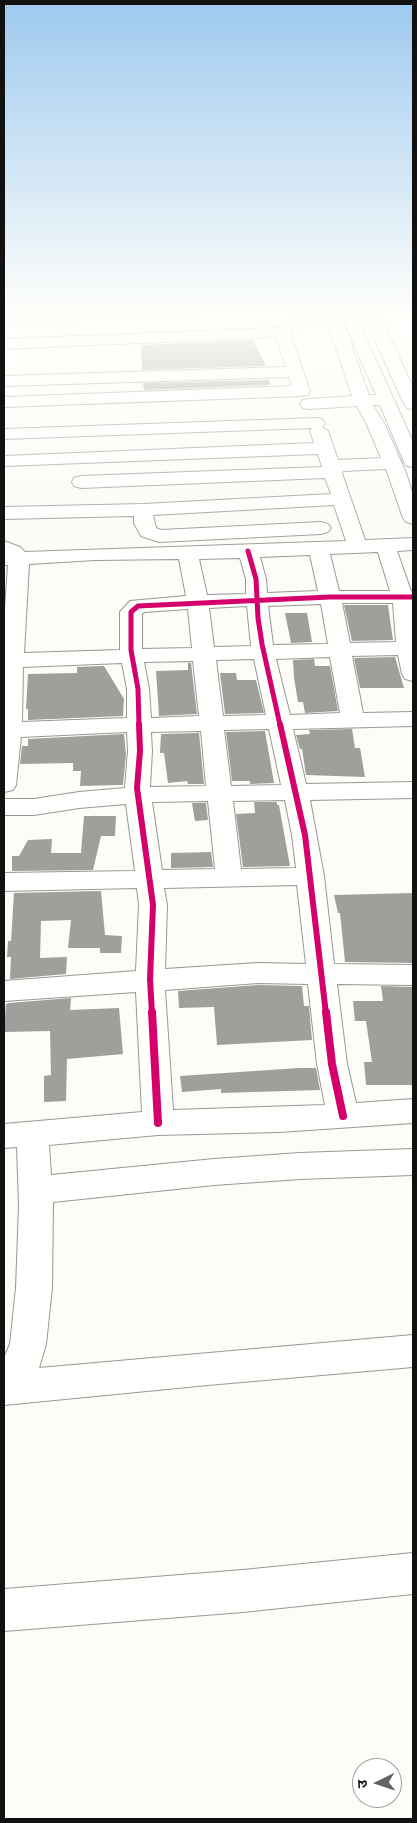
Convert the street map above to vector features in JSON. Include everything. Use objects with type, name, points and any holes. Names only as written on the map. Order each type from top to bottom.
[{"type":"street","points":[[305,395],[354,536]]},
{"type":"street","points":[[360,395],[363,404],[376,425],[393,463],[413,518]]},
{"type":"street","points":[[383,395],[413,462]]},
{"type":"street","points":[[4,402],[130,396],[310,407]]},
{"type":"street","points":[[4,434],[133,429],[310,407],[387,403]]},
{"type":"street","points":[[133,429],[140,455]]},
{"type":"street","points":[[4,461],[325,448]]},
{"type":"street","points":[[80,459],[83,512]]},
{"type":"street","points":[[81,482],[332,469],[393,463]]},
{"type":"street","points":[[4,513],[143,510],[342,500]]},
{"type":"street","points":[[143,510],[144,523],[148,532],[159,536],[354,536],[385,544],[413,544]]},
{"type":"street","points":[[4,785],[7,730],[9,555],[248,551],[318,547],[354,536]]},
{"type":"street","points":[[385,544],[408,597],[404,629],[411,648],[413,674]]},
{"type":"street","points":[[318,547],[330,597],[353,721]]},
{"type":"street","points":[[248,551],[256,579],[258,618],[264,654],[296,792],[311,876],[332,1064],[343,1116]]},
{"type":"street","points":[[188,553],[198,602],[229,878]]},
{"type":"street","points":[[158,1123],[150,979],[153,905],[138,795],[138,689],[132,656],[131,612],[138,606],[198,602],[330,597],[408,597]]},
{"type":"street","points":[[8,660],[264,654],[339,649],[411,648]]},
{"type":"street","points":[[7,730],[413,719]]},
{"type":"street","points":[[4,807],[34,807],[79,800],[138,795],[413,790]]},
{"type":"street","points":[[4,882],[311,876]]},
{"type":"street","points":[[4,991],[150,979],[258,973],[413,975]]},
{"type":"street","points":[[4,1384],[22,1364],[28,1344],[34,1288],[35,1190],[18,1135],[158,1123],[279,1120],[413,1111]]},
{"type":"street","points":[[35,1190],[214,1172],[300,1166],[413,1162]]},
{"type":"street","points":[[4,1388],[208,1368],[413,1351]]},
{"type":"street","points":[[4,1610],[243,1591],[413,1573]]},
{"type":"building","points":[[344,605],[388,605],[393,640],[352,641]]},
{"type":"building","points":[[285,613],[307,613],[312,642],[291,643]]},
{"type":"building","points":[[395,657],[404,688],[360,688],[354,658]]},
{"type":"building","points":[[314,659],[315,666],[330,666],[338,711],[305,713],[303,702],[298,702],[293,660]]},
{"type":"building","points":[[188,663],[191,663],[197,714],[159,716],[156,671],[188,670]]},
{"type":"building","points":[[104,666],[124,699],[123,716],[28,720],[28,709],[26,709],[28,674],[77,673],[77,667]]},
{"type":"building","points":[[220,673],[236,673],[237,680],[256,680],[264,713],[225,714]]},
{"type":"building","points":[[352,729],[355,748],[360,748],[365,777],[306,775],[302,749],[300,749],[296,735],[310,734],[309,730]]},
{"type":"building","points":[[265,731],[274,783],[250,784],[250,781],[232,781],[226,732]]},
{"type":"building","points":[[199,733],[204,784],[188,784],[187,781],[168,783],[164,753],[160,753],[161,734]]},
{"type":"building","points":[[124,734],[126,755],[123,785],[80,786],[81,771],[73,771],[73,763],[20,764],[22,746],[28,746],[28,739]]},
{"type":"building","points":[[254,802],[277,802],[277,805],[279,805],[290,866],[243,867],[236,814],[255,813]]},
{"type":"building","points":[[192,803],[206,803],[208,820],[195,821]]},
{"type":"building","points":[[84,816],[116,816],[115,836],[101,836],[93,870],[12,871],[12,856],[19,856],[28,840],[52,839],[51,853],[81,853]]},
{"type":"building","points":[[211,852],[213,867],[171,868],[171,853]]},
{"type":"building","points":[[101,891],[105,935],[122,936],[121,953],[100,953],[100,948],[68,948],[71,920],[41,921],[40,958],[67,957],[66,974],[10,979],[11,957],[7,957],[8,941],[11,941],[14,893]]},
{"type":"building","points":[[413,893],[413,963],[345,962],[340,913],[338,913],[334,895]]},
{"type":"building","points":[[258,985],[302,986],[304,1006],[309,1006],[312,1040],[217,1045],[214,1007],[179,1008],[178,991]]},
{"type":"building","points":[[381,986],[413,987],[413,1085],[366,1085],[364,1062],[372,1062],[366,1021],[355,1021],[353,1001],[383,1001]]},
{"type":"building","points":[[71,998],[70,1010],[119,1008],[123,1054],[67,1059],[66,1101],[44,1102],[44,1076],[51,1075],[50,1031],[4,1032],[6,1004]]},
{"type":"building","points":[[316,1068],[320,1090],[221,1093],[221,1089],[182,1092],[180,1076]]},
{"type":"cycle path","points":[[248,551],[256,579],[258,618],[262,644],[305,835],[332,1064],[343,1116]]},
{"type":"cycle path","points":[[158,1123],[150,979],[153,905],[137,788],[140,751],[138,689],[131,650],[131,612],[138,606],[198,602],[330,597],[413,597]]}]
